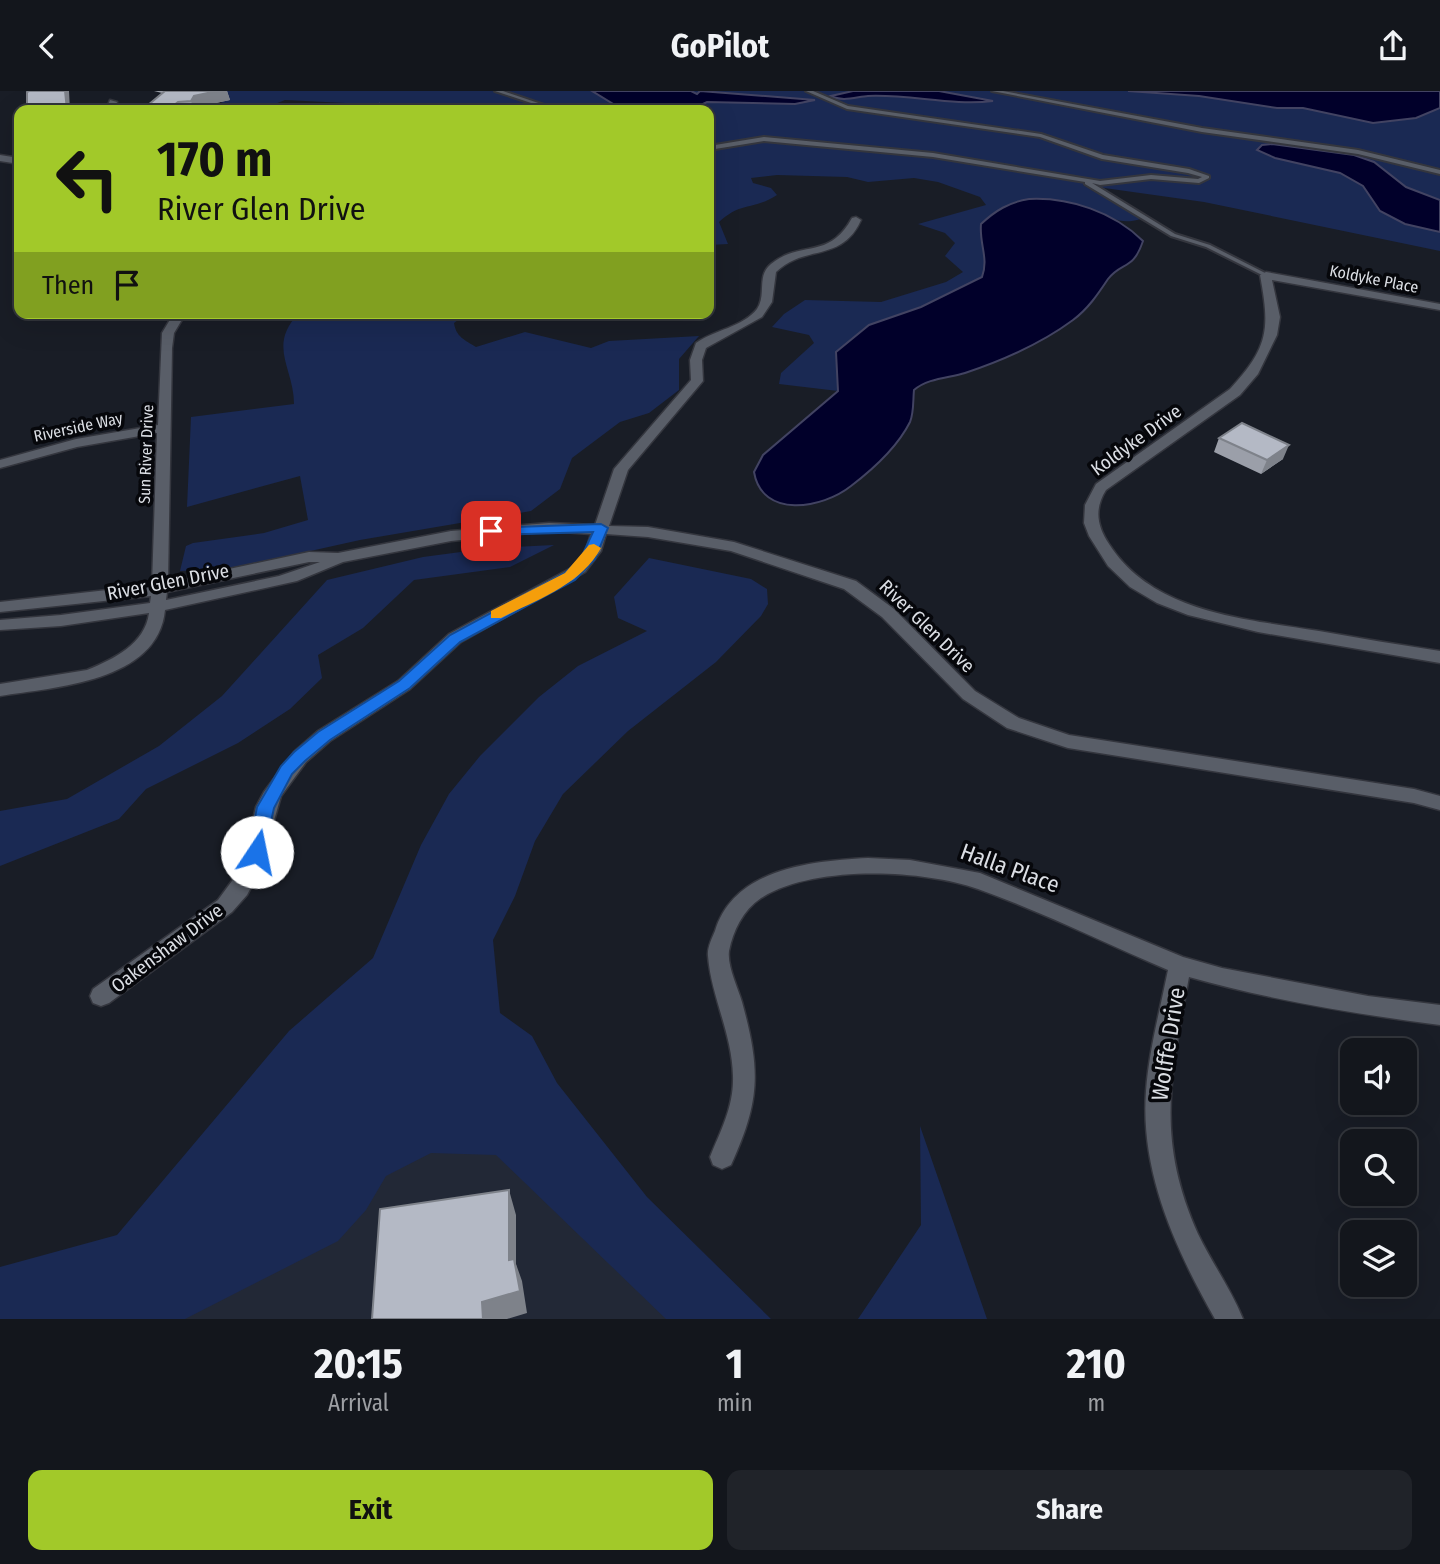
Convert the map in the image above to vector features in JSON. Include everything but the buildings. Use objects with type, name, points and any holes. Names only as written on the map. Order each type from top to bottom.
[{"type":"street","name":"Oakenshaw Drive","points":[[101,996],[225,906],[240,889],[257,852],[265,807],[286,770],[299,757],[324,736],[404,685],[455,638],[570,576],[588,559],[601,528],[612,489],[628,458],[697,381],[696,360],[700,346],[748,322],[762,310],[767,300],[769,274],[778,264],[839,244],[853,232],[856,221]]},
{"type":"street","name":"Koldyke Place","points":[[1266,275],[1440,307]]},
{"type":"street","name":"Koldyke Drive","points":[[1266,275],[1274,317],[1271,335],[1254,371],[1225,400],[1101,487],[1091,505],[1093,531],[1109,557],[1139,585],[1187,608],[1241,624],[1440,657]]},
{"type":"street","name":"Sun River Drive","points":[[0,690],[90,675],[119,663],[150,639],[158,621],[166,348],[168,333],[176,319]]},
{"type":"street","name":"Riverside Way","points":[[0,464],[76,443],[165,428]]},
{"type":"street","name":"River Glen Drive","points":[[0,625],[64,621],[159,598],[306,575],[338,558],[471,533],[528,528],[601,528],[723,544],[793,563],[850,585],[888,613],[970,695],[1013,723],[1031,731],[1068,741],[1402,793],[1440,803]]},
{"type":"street","name":"River Glen Drive","points":[[0,607],[159,598]]},
{"type":"street","name":"Halla Place","points":[[722,1157],[737,1129],[745,1105],[746,1082],[741,1048],[718,954],[719,939],[739,905],[775,883],[815,871],[846,866],[928,869],[980,881],[1180,965],[1222,977],[1368,1006],[1440,1015]]},
{"type":"street","name":"Wolffe Drive","points":[[1180,965],[1157,1109],[1163,1165],[1177,1214],[1201,1271],[1230,1319]]},
{"type":"lane","points":[[498,91],[541,105]]},
{"type":"lane","points":[[714,147],[764,139],[933,155],[1087,183],[1151,177],[1199,181],[1207,177],[1189,171],[1102,157],[1041,136],[847,107],[809,91]]},
{"type":"lane","points":[[995,91],[1202,130],[1358,152],[1440,172]]},
{"type":"lane","points":[[1087,183],[1173,236],[1208,246],[1266,275]]},
{"type":"shaded area","points":[[211,91],[1440,91],[1440,251],[1204,202],[1083,185],[1141,219],[1122,221],[1079,206],[1049,200],[1021,202],[1007,207],[981,224],[985,264],[982,277],[921,307],[869,325],[836,352],[838,391],[779,384],[781,373],[814,343],[809,335],[772,327],[784,314],[805,300],[881,302],[946,282],[963,272],[945,256],[955,243],[945,233],[918,224],[986,205],[980,197],[938,182],[914,178],[868,182],[847,177],[777,175],[751,178],[753,183],[771,188],[777,195],[727,215],[719,222],[728,244],[714,245],[714,105],[354,105],[285,100],[272,105],[216,105],[229,99]]},
{"type":"shaded area","points":[[592,91],[691,91],[697,94],[700,91],[815,100],[795,104],[707,102],[701,105],[615,105]]},
{"type":"shaded area","points":[[853,91],[939,91],[993,101],[962,102],[884,96],[844,99],[831,96]]},
{"type":"shaded area","points":[[1128,91],[1440,91],[1440,108],[1416,118],[1373,123],[1303,108],[1277,108],[1199,96]]},
{"type":"shaded area","points":[[1262,145],[1354,155],[1374,162],[1406,187],[1440,200],[1440,232],[1405,224],[1380,211],[1363,186],[1340,173],[1275,158],[1257,150]]},
{"type":"shaded area","points":[[1029,199],[1060,201],[1105,214],[1143,241],[1139,251],[1131,261],[1113,273],[1083,311],[1061,328],[1007,357],[965,373],[932,381],[914,390],[910,422],[899,440],[867,473],[839,494],[810,504],[795,505],[768,497],[759,487],[754,472],[763,455],[838,391],[836,352],[869,325],[921,307],[982,277],[985,264],[981,224],[1003,208]]},
{"type":"shaded area","points":[[294,319],[459,319],[454,323],[457,332],[476,347],[525,332],[591,348],[609,341],[699,336],[679,359],[679,390],[649,413],[620,422],[572,458],[560,489],[531,511],[360,540],[229,569],[180,571],[186,546],[193,543],[264,533],[308,520],[300,476],[187,507],[191,417],[294,404],[283,347]]},
{"type":"shaded area","points":[[554,545],[510,567],[414,580],[363,628],[318,655],[322,678],[290,709],[238,743],[146,789],[119,819],[0,866],[0,811],[67,799],[159,746],[222,696],[327,580],[423,557],[491,548]]},
{"type":"shaded area","points":[[649,558],[751,579],[767,589],[768,604],[761,616],[716,662],[628,731],[563,794],[535,841],[515,896],[493,940],[500,1013],[532,1036],[557,1083],[647,1197],[771,1319],[666,1319],[496,1155],[431,1153],[386,1176],[366,1210],[338,1241],[185,1319],[0,1319],[0,1267],[117,1235],[289,1031],[373,958],[421,845],[449,794],[480,756],[539,697],[578,666],[647,631],[618,618],[614,597]]},
{"type":"shaded area","points":[[450,1039],[743,1319],[0,1319],[183,1217]]},
{"type":"shaded area","points":[[920,1126],[987,1319],[858,1319],[921,1225]]},
{"type":"slow traffic","points":[[496,614],[570,576],[580,569],[594,548]]},
{"type":"route","points":[[257,852],[265,807],[286,770],[299,757],[324,736],[404,685],[455,638],[580,569],[593,551],[601,528],[549,527],[491,531]]}]
